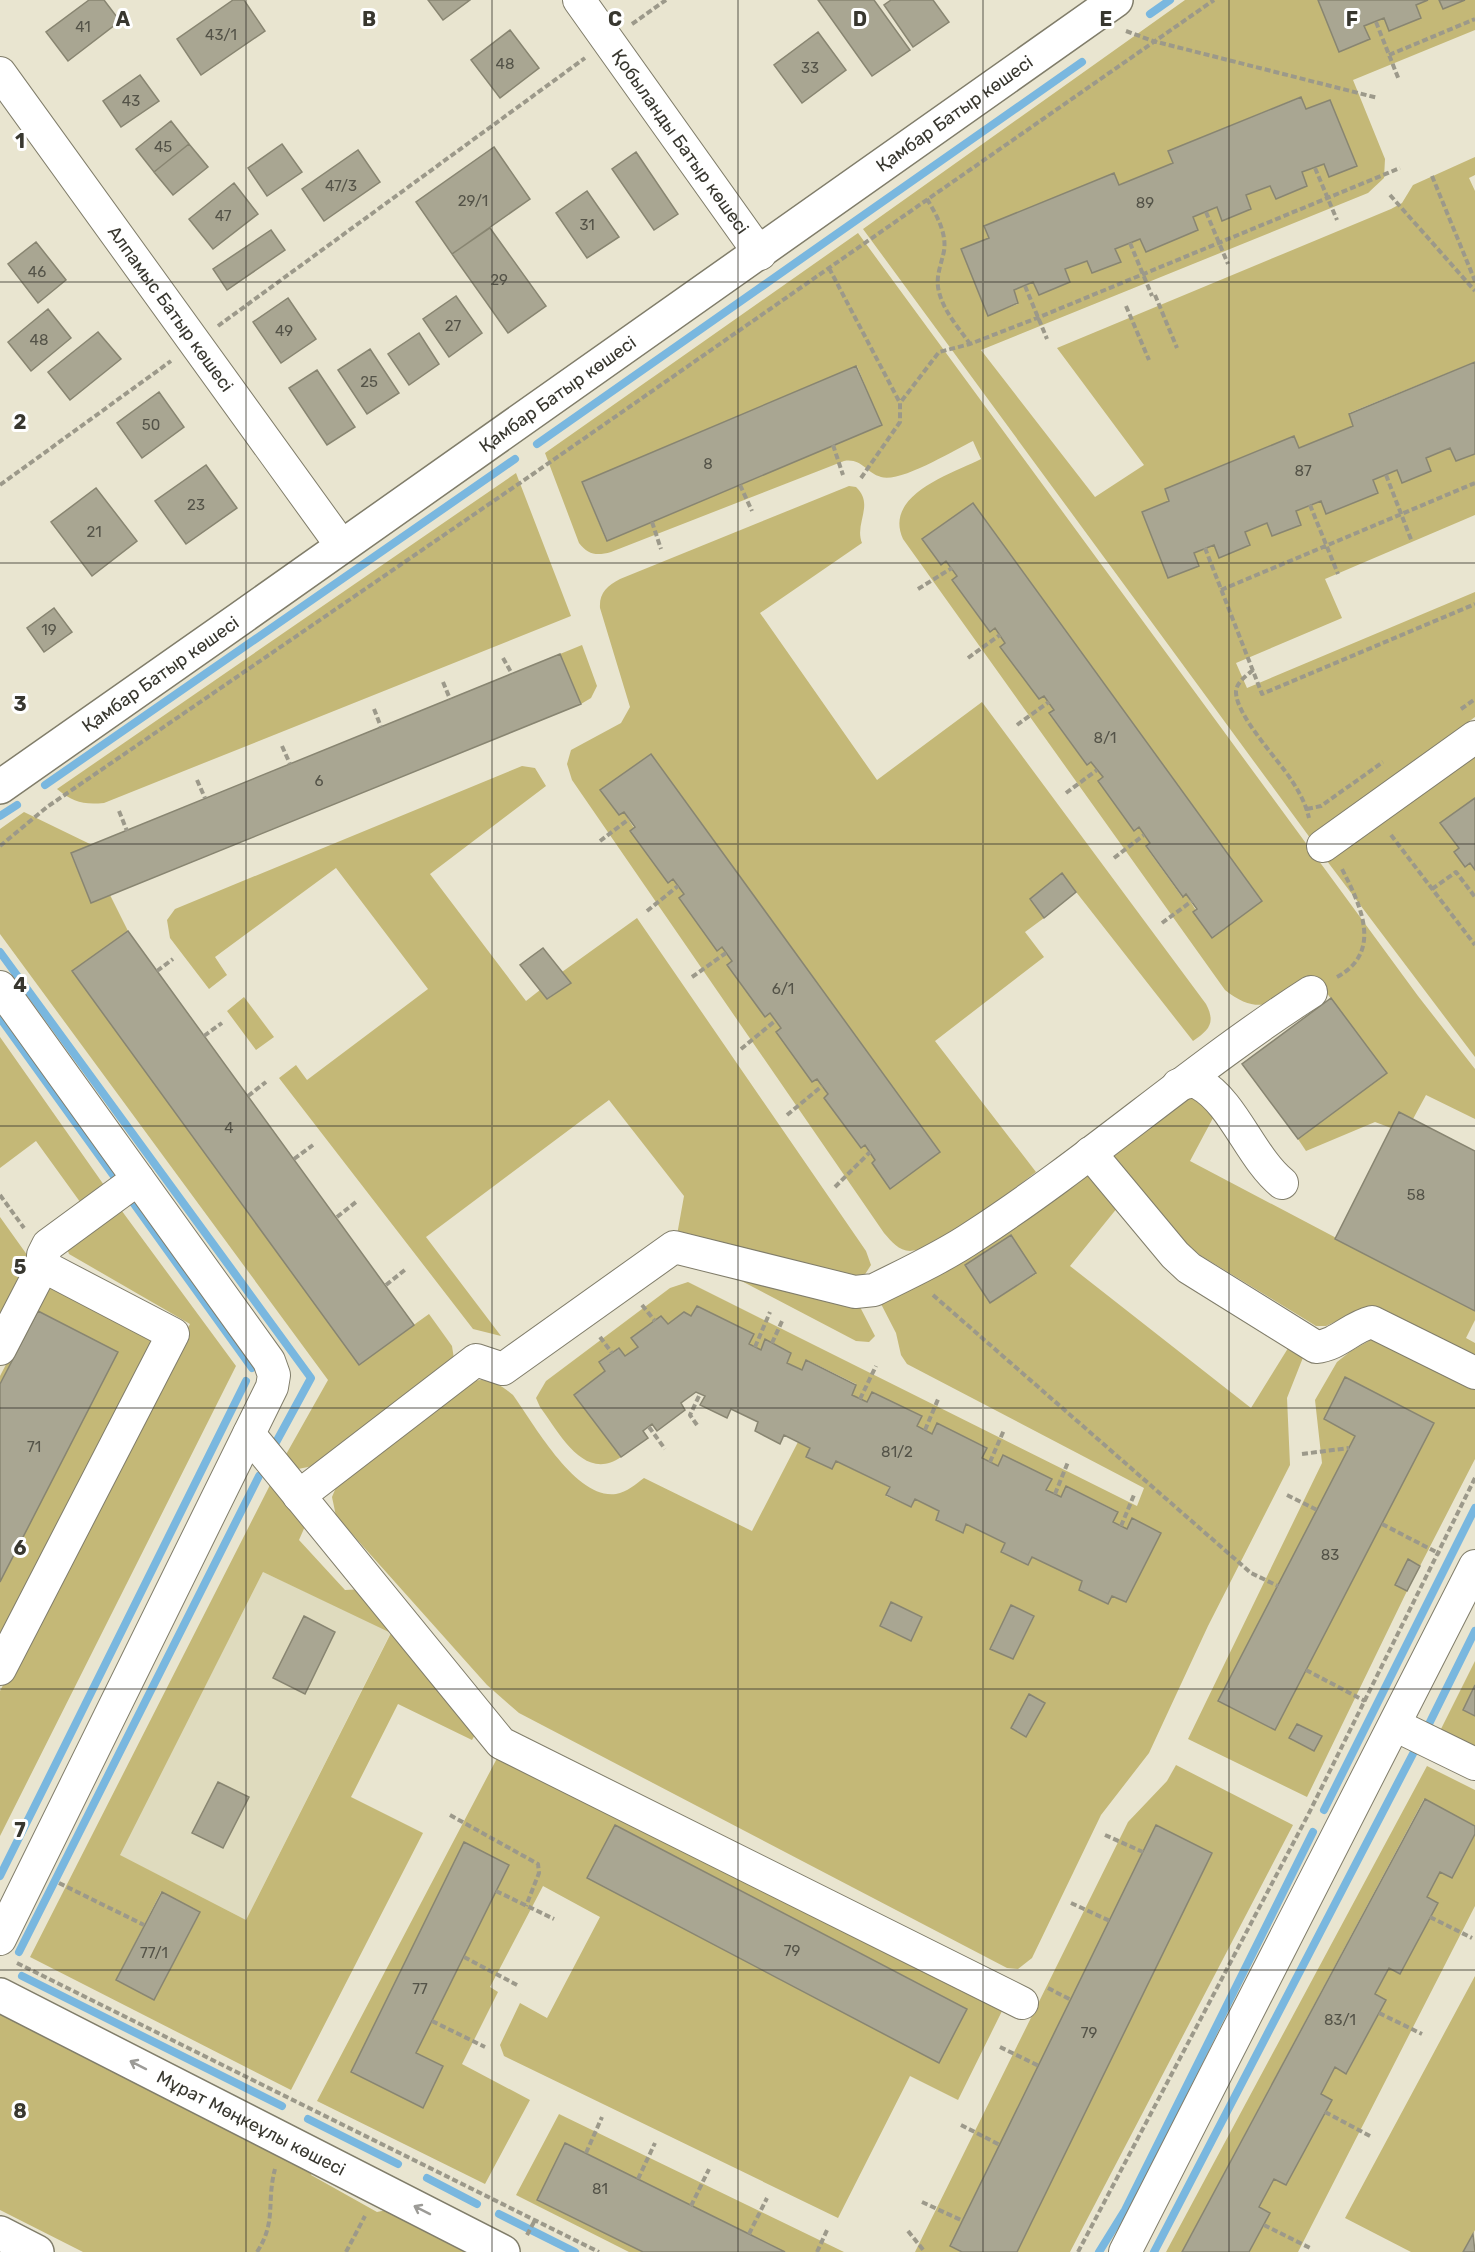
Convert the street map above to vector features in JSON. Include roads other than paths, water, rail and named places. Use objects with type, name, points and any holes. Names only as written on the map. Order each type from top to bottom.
[{"type":"main road","name":"Қамбар Батыр көшесі","points":[[0,787],[341,545],[760,254],[1118,11]]},
{"type":"main road","name":"Мұрат Мөңкеұлы көшесі","points":[[0,1995],[287,2141],[515,2242]]},
{"type":"main road","points":[[0,2233],[37,2252]]},
{"type":"street","name":"Қобыланды Батыр көшесі","points":[[579,0],[760,254]]},
{"type":"street","name":"Алпамыс Батыр көшесі","points":[[0,73],[341,545]]},
{"type":"street","points":[[1323,846],[1475,737]]},
{"type":"street","points":[[0,987],[269,1361],[274,1375],[272,1387],[7,1950]]},
{"type":"street","points":[[299,1496],[476,1360],[503,1369],[674,1247],[855,1292],[874,1290],[974,1236],[1090,1153],[1244,1035],[1311,992]]},
{"type":"street","points":[[1178,1085],[1188,1082],[1198,1083],[1218,1098],[1262,1162],[1282,1183]]},
{"type":"street","points":[[1090,1153],[1175,1256],[1189,1268],[1316,1347],[1336,1342],[1362,1325],[1372,1322],[1475,1373]]},
{"type":"street","points":[[0,1349],[48,1245],[138,1179]]},
{"type":"street","points":[[0,1669],[173,1334],[43,1260]]},
{"type":"street","points":[[249,1434],[501,1743],[1033,1994]]},
{"type":"street","points":[[1125,2252],[1475,1566]]},
{"type":"street","points":[[1395,1725],[1475,1764]]},
{"type":"waterway","points":[[1150,14],[1170,0]]},
{"type":"waterway","points":[[537,444],[1082,62]]},
{"type":"waterway","points":[[45,785],[515,459]]},
{"type":"waterway","points":[[0,816],[17,805]]},
{"type":"waterway","points":[[0,952],[311,1378],[274,1446]]},
{"type":"waterway","points":[[0,1018],[116,1179]]},
{"type":"waterway","points":[[129,1197],[252,1368]]},
{"type":"waterway","points":[[0,1876],[246,1381]]},
{"type":"waterway","points":[[19,1952],[259,1476]]},
{"type":"waterway","points":[[1324,1810],[1475,1508]]},
{"type":"waterway","points":[[1427,1728],[1475,1631]]},
{"type":"waterway","points":[[1154,2252],[1416,1748]]},
{"type":"waterway","points":[[1099,2252],[1125,2210],[1313,1832]]},
{"type":"waterway","points":[[22,1976],[282,2106]]},
{"type":"waterway","points":[[308,2119],[398,2164]]},
{"type":"waterway","points":[[427,2178],[477,2204]]},
{"type":"waterway","points":[[499,2214],[575,2252]]}]
